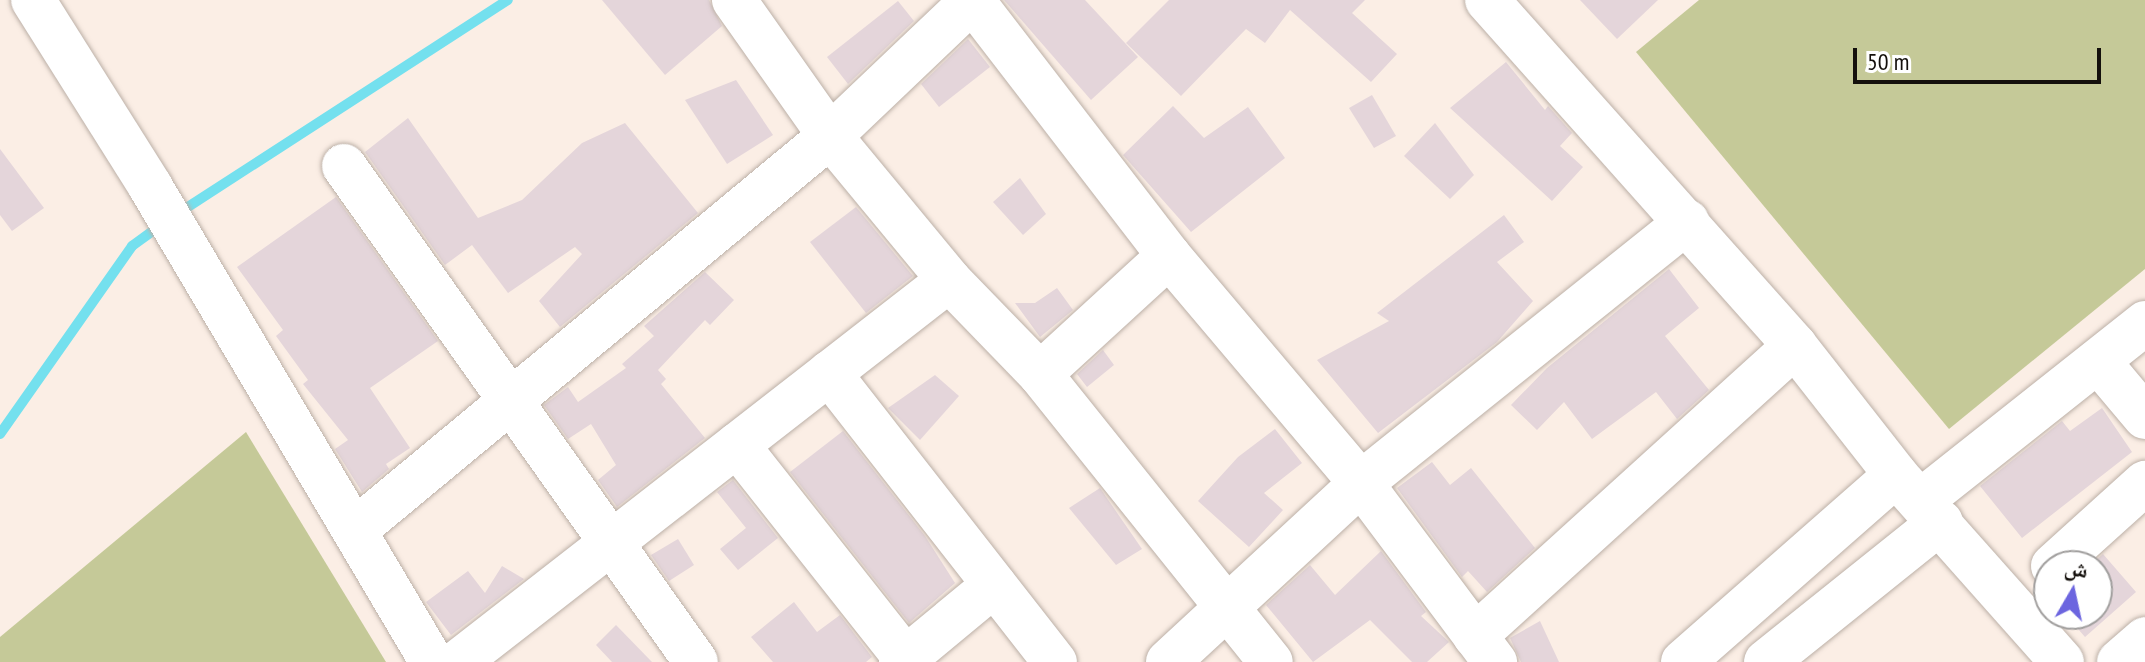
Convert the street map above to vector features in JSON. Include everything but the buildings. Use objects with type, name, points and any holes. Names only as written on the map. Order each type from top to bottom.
[{"type":"street","points":[[33,0],[150,186],[432,662]]},
{"type":"street","points":[[734,0],[830,136],[949,280],[1040,374],[1271,662]]},
{"type":"street","points":[[355,530],[830,136],[972,0],[1169,256],[1361,483],[1485,649],[1795,346]]},
{"type":"street","points":[[1487,0],[1795,346],[1920,499],[2062,662]]},
{"type":"street","points":[[344,166],[514,398],[696,662]]},
{"type":"street","points":[[1168,662],[1361,483],[1687,222]]},
{"type":"street","points":[[1040,374],[1169,256]]},
{"type":"street","points":[[458,662],[949,280]]},
{"type":"street","points":[[1683,662],[1920,499],[2145,323]]},
{"type":"street","points":[[2098,361],[2145,417]]},
{"type":"street","points":[[829,373],[1055,662]]},
{"type":"street","points":[[737,445],[903,660],[994,585]]},
{"type":"street","points":[[2071,550],[2145,483]]},
{"type":"street","points":[[1766,662],[1920,499]]},
{"type":"street","points":[[2011,604],[2033,584]]},
{"type":"street","points":[[2119,662],[2145,639]]},
{"type":"green space","points":[[1699,0],[2145,0],[2145,269],[1949,429],[1636,52]]},
{"type":"green space","points":[[246,432],[386,662],[0,662],[0,637]]},
{"type":"waterway","points":[[177,214],[508,0]]},
{"type":"waterway","points":[[0,434],[132,246],[161,225]]}]
